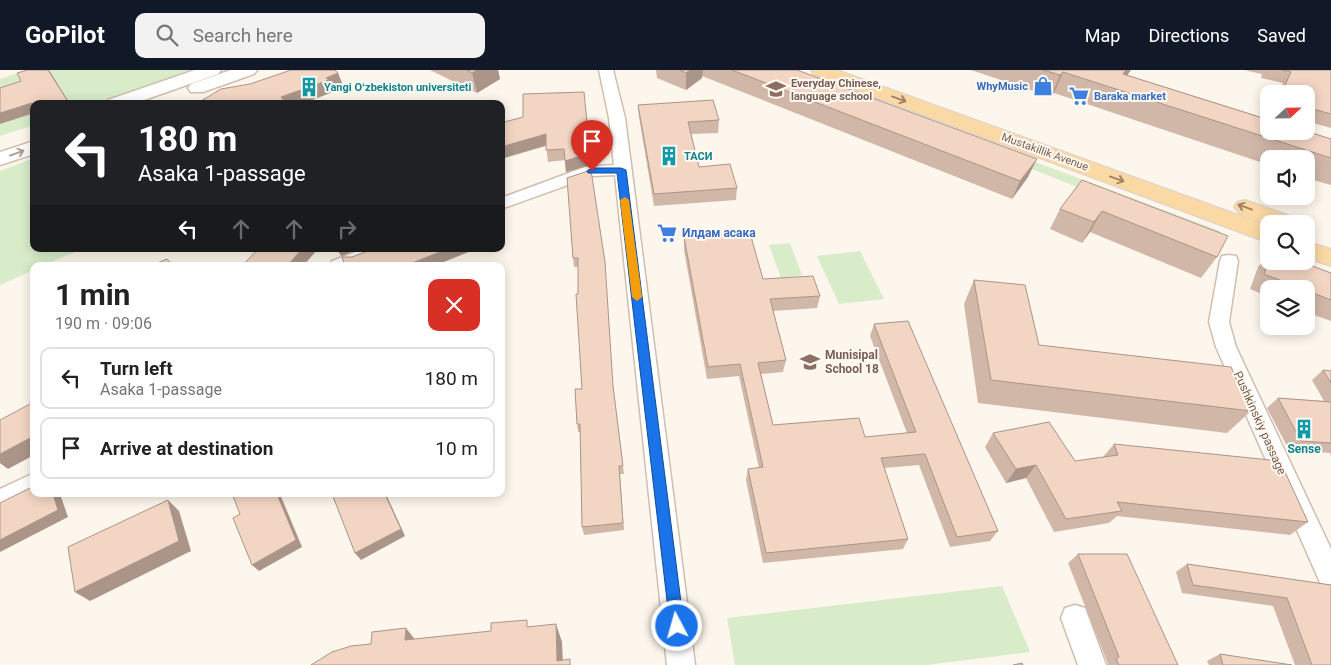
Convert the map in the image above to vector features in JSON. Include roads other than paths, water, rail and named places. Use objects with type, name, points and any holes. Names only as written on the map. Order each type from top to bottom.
[{"type":"main road","name":"Mustakillik Avenue","points":[[820,70],[1260,232]]},
{"type":"main road","name":"Mustakillik Avenue","points":[[865,70],[1266,215]]},
{"type":"main road","points":[[1315,232],[1331,238]]},
{"type":"main road","points":[[1315,252],[1331,258]]},
{"type":"street","points":[[126,100],[212,70]]},
{"type":"street","points":[[165,100],[248,70]]},
{"type":"street","points":[[606,70],[616,118],[681,665]]},
{"type":"street","points":[[0,144],[30,133]]},
{"type":"street","points":[[0,159],[30,148]]},
{"type":"street","points":[[505,203],[592,171],[621,170]]},
{"type":"street","points":[[349,262],[373,252]]},
{"type":"street","name":"Pushkinskiy passage","points":[[1229,261],[1219,322],[1226,347],[1328,568]]},
{"type":"street","points":[[0,501],[30,485]]},
{"type":"street","points":[[1075,618],[1092,665]]},
{"type":"place","name":"WhyMusic","points":[[1043,86]]},
{"type":"place","name":"Yangi Oʻzbekiston universiteti","points":[[309,87]]},
{"type":"place","name":"Everyday Chinese, language school","points":[[776,89]]},
{"type":"place","name":"Baraka market","points":[[1079,96]]},
{"type":"place","name":"ТАСИ","points":[[669,156]]},
{"type":"place","name":"Илдам асака","points":[[667,233]]},
{"type":"place","name":"Munisipal School 18","points":[[810,362]]},
{"type":"place","name":"Sense","points":[[1304,429]]}]
